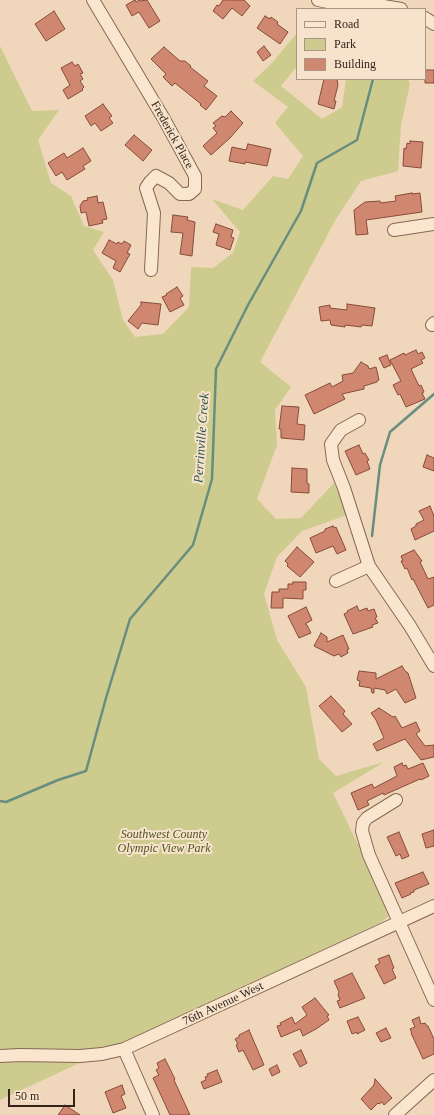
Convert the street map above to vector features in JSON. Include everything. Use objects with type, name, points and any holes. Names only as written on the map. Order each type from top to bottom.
[{"type":"street","name":"Frederick Place","points":[[93,0],[196,176],[195,189],[189,194],[180,194],[169,184],[156,176],[146,188],[154,212],[151,270]]},
{"type":"street","points":[[318,0],[338,4],[378,5],[395,8]]},
{"type":"street","points":[[394,230],[434,224]]},
{"type":"street","points":[[359,420],[341,430],[331,444],[333,460],[344,488],[369,566],[410,626],[434,666]]},
{"type":"street","points":[[336,581],[369,566]]},
{"type":"street","points":[[396,800],[367,818],[363,823],[362,831],[369,855],[434,1000]]},
{"type":"street","name":"76th Avenue West","points":[[0,1056],[80,1056],[102,1054],[124,1049],[434,906]]},
{"type":"street","points":[[124,1049],[153,1115]]},
{"type":"street","points":[[395,1115],[434,1080]]},
{"type":"green space","name":"Southwest County Olympic View Park","points":[[296,36],[296,67],[281,86],[322,119],[342,107],[346,80],[408,80],[410,84],[401,125],[398,171],[361,181],[336,219],[260,362],[291,387],[275,410],[277,445],[257,499],[276,519],[301,518],[334,483],[347,515],[302,531],[277,557],[264,594],[277,640],[306,687],[319,759],[336,776],[384,762],[333,793],[369,867],[389,916],[380,923],[0,1100],[0,46],[32,111],[59,110],[38,140],[51,183],[71,196],[84,226],[104,232],[93,250],[113,280],[123,320],[135,337],[163,334],[189,307],[191,267],[213,268],[233,253],[240,232],[212,199],[243,210],[273,176],[288,179],[303,156],[275,123],[288,107],[253,81],[272,63]]},
{"type":"building","points":[[135,0],[136,2],[139,0],[147,0],[160,21],[149,28],[139,12],[132,16],[126,5]]},
{"type":"building","points":[[223,0],[244,0],[250,6],[242,16],[232,8],[223,19],[213,11]]},
{"type":"building","points":[[54,11],[65,29],[46,41],[35,24]]},
{"type":"building","points":[[265,16],[270,19],[271,17],[278,22],[277,24],[288,32],[280,44],[257,28]]},
{"type":"building","points":[[264,46],[271,55],[263,61],[257,52]]},
{"type":"building","points":[[164,47],[180,61],[185,61],[191,66],[190,67],[208,81],[204,86],[217,96],[206,110],[200,105],[201,104],[175,83],[172,86],[163,77],[166,74],[151,59]]},
{"type":"building","points":[[72,62],[75,66],[78,64],[83,73],[80,74],[83,79],[80,81],[84,87],[82,89],[83,90],[68,99],[63,90],[70,85],[61,68]]},
{"type":"building","points":[[426,70],[434,70],[434,83],[425,83]]},
{"type":"building","points":[[324,80],[337,80],[338,85],[334,101],[336,101],[334,109],[318,104]]},
{"type":"building","points":[[103,104],[112,116],[109,118],[113,123],[101,131],[95,123],[91,126],[85,116]]},
{"type":"building","points":[[231,111],[243,123],[230,138],[211,155],[203,146],[217,133],[213,128],[216,126],[213,123],[222,116],[225,117]]},
{"type":"building","points":[[134,135],[152,150],[143,161],[125,145]]},
{"type":"building","points":[[410,141],[423,142],[421,168],[403,166],[404,148],[406,149],[407,143],[410,144]]},
{"type":"building","points":[[248,144],[271,149],[267,166],[229,161],[232,147],[246,150]]},
{"type":"building","points":[[83,148],[91,161],[83,166],[85,169],[67,180],[62,172],[56,176],[48,163],[64,153],[67,158]]},
{"type":"building","points":[[420,193],[422,212],[366,220],[368,234],[356,235],[354,210],[365,202],[380,201],[381,203],[396,201],[395,196]]},
{"type":"building","points":[[97,196],[98,203],[103,202],[107,219],[102,220],[103,223],[89,226],[86,212],[81,213],[80,206],[83,201],[88,200],[87,198]]},
{"type":"building","points":[[173,215],[188,217],[187,220],[195,222],[192,256],[180,254],[183,233],[171,232]]},
{"type":"building","points":[[216,224],[233,230],[231,237],[234,238],[230,250],[216,245],[219,234],[213,232]]},
{"type":"building","points":[[109,240],[117,244],[118,242],[122,244],[124,241],[131,245],[127,253],[130,254],[120,272],[113,268],[116,261],[102,253]]},
{"type":"building","points":[[177,287],[183,296],[180,298],[184,305],[170,312],[162,297]]},
{"type":"building","points":[[141,302],[161,304],[158,325],[142,323],[138,329],[128,321],[141,305]]},
{"type":"building","points":[[347,304],[375,308],[372,326],[362,325],[361,327],[345,325],[345,327],[331,325],[330,320],[321,321],[319,307],[330,305],[330,308],[347,310]]},
{"type":"building","points":[[416,350],[418,354],[422,352],[425,358],[421,360],[423,363],[411,369],[419,386],[421,385],[424,392],[422,393],[425,399],[406,407],[400,394],[398,395],[393,385],[401,381],[390,360],[404,353],[405,355]]},
{"type":"building","points":[[387,355],[391,365],[384,368],[379,358]]},
{"type":"building","points":[[361,362],[368,366],[369,369],[376,367],[379,380],[364,386],[364,389],[342,394],[345,399],[314,414],[305,395],[330,383],[332,387],[343,381],[342,375],[353,373]]},
{"type":"building","points":[[282,406],[299,407],[297,424],[305,425],[304,440],[281,438],[281,429],[279,429]]},
{"type":"building","points":[[359,445],[363,454],[365,453],[369,460],[367,461],[370,469],[356,475],[345,451]]},
{"type":"building","points":[[427,455],[434,458],[434,471],[423,467]]},
{"type":"building","points":[[292,468],[307,469],[309,493],[291,492]]},
{"type":"building","points":[[430,506],[434,516],[434,531],[415,540],[411,529],[416,526],[416,524],[424,520],[419,511]]},
{"type":"building","points":[[333,526],[334,528],[336,527],[346,550],[337,554],[333,546],[316,553],[310,538]]},
{"type":"building","points":[[297,547],[314,562],[300,577],[287,566],[288,564],[285,561]]},
{"type":"building","points":[[414,550],[422,561],[420,562],[428,579],[434,577],[434,605],[428,608],[407,568],[405,569],[401,561],[403,561],[401,556]]},
{"type":"building","points":[[293,582],[306,582],[306,590],[303,590],[303,599],[283,598],[283,608],[271,608],[272,592],[279,592],[279,589],[288,589],[288,584],[293,584]]},
{"type":"building","points":[[357,606],[359,611],[367,608],[368,611],[374,609],[377,617],[375,618],[378,623],[372,625],[373,627],[353,634],[344,614]]},
{"type":"building","points":[[306,607],[312,620],[305,624],[311,633],[299,638],[288,616]]},
{"type":"building","points":[[321,633],[327,637],[327,642],[343,635],[349,649],[347,650],[348,653],[341,657],[339,654],[334,656],[314,646]]},
{"type":"building","points":[[402,666],[408,673],[416,698],[405,703],[396,689],[387,694],[385,690],[374,688],[374,693],[372,693],[371,688],[359,686],[360,681],[357,680],[359,671],[376,673],[376,679]]},
{"type":"building","points":[[331,696],[345,711],[343,714],[352,724],[342,732],[319,706]]},
{"type":"building","points":[[379,708],[393,717],[395,716],[402,728],[416,722],[420,731],[416,734],[425,746],[434,745],[434,757],[421,760],[405,739],[377,751],[373,744],[384,738],[376,720],[371,713]]},
{"type":"building","points":[[402,763],[403,766],[406,765],[408,769],[423,763],[429,776],[384,795],[383,793],[367,801],[369,805],[358,810],[351,793],[372,784],[374,788],[397,776],[394,767]]},
{"type":"building","points":[[434,830],[434,846],[426,848],[422,834]]},
{"type":"building","points":[[399,832],[409,856],[402,859],[400,854],[396,856],[387,837]]},
{"type":"building","points":[[423,872],[429,884],[414,890],[414,892],[410,893],[411,894],[402,898],[395,883]]},
{"type":"building","points":[[389,955],[394,968],[392,969],[396,978],[384,984],[375,966],[380,963],[378,959]]},
{"type":"building","points":[[352,973],[365,998],[340,1008],[337,1001],[340,1000],[338,995],[339,992],[334,981]]},
{"type":"building","points":[[315,998],[329,1015],[327,1016],[329,1020],[303,1036],[300,1029],[281,1037],[277,1026],[281,1025],[280,1023],[292,1017],[295,1024],[307,1015],[302,1007]]},
{"type":"building","points":[[358,1017],[365,1030],[357,1034],[357,1032],[352,1034],[347,1021]]},
{"type":"building","points":[[419,1017],[421,1024],[425,1023],[428,1026],[434,1039],[434,1054],[423,1059],[410,1029],[415,1027],[412,1020]]},
{"type":"building","points":[[386,1028],[391,1038],[381,1042],[376,1033]]},
{"type":"building","points":[[249,1030],[264,1065],[253,1070],[243,1050],[239,1052],[236,1045],[238,1044],[235,1039],[239,1037],[239,1035]]},
{"type":"building","points":[[301,1050],[307,1063],[300,1067],[293,1054]]},
{"type":"building","points":[[165,1059],[190,1115],[170,1115],[153,1078],[159,1075],[156,1070],[159,1068],[157,1063]]},
{"type":"building","points":[[277,1065],[280,1072],[272,1076],[269,1069]]},
{"type":"building","points":[[217,1070],[222,1082],[204,1089],[201,1082],[206,1080],[205,1077],[208,1076],[207,1074]]},
{"type":"building","points":[[375,1079],[392,1098],[384,1105],[382,1102],[379,1104],[378,1103],[371,1110],[361,1099],[374,1085]]},
{"type":"building","points":[[122,1085],[125,1094],[121,1096],[126,1108],[113,1113],[105,1092]]},
{"type":"building","points":[[65,1105],[80,1115],[58,1115]]},
{"type":"waterway","name":"Perrinville Creek","points":[[0,801],[6,802],[58,780],[86,771],[130,619],[193,545],[212,479],[216,369],[248,305],[301,211],[317,163],[357,140],[373,80]]},
{"type":"waterway","points":[[372,536],[380,465],[390,432],[434,394]]}]
